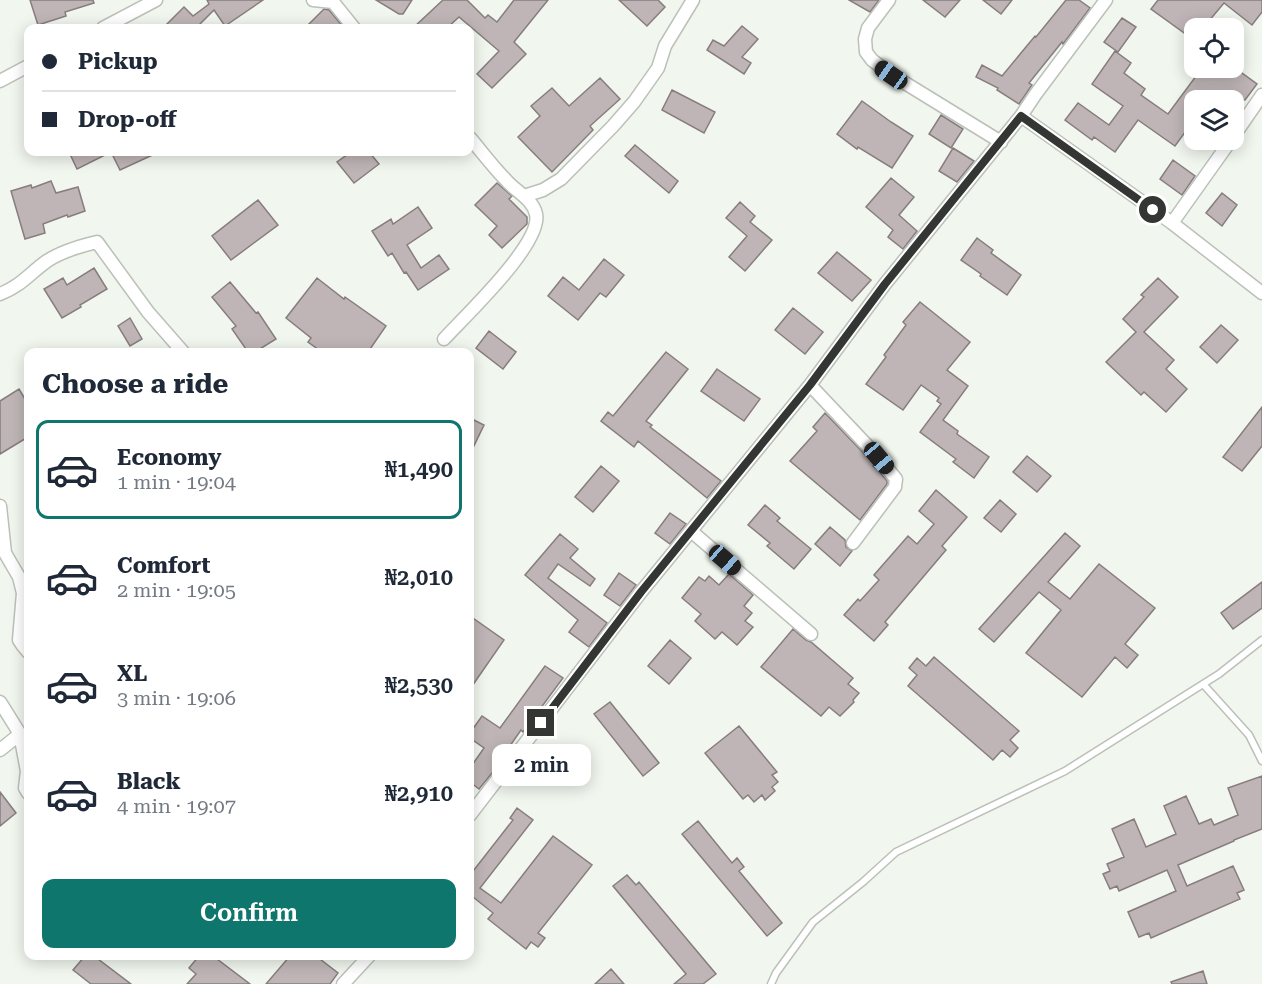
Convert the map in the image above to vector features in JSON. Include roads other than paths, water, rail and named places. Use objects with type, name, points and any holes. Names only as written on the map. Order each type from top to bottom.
[{"type":"street","points":[[110,24],[156,0]]},
{"type":"street","points":[[313,0],[333,2],[351,24]]},
{"type":"street","points":[[524,196],[543,190],[561,179],[634,102],[658,68],[665,46],[693,0]]},
{"type":"street","points":[[889,0],[868,28],[866,52],[872,60],[891,75],[1001,142]]},
{"type":"street","points":[[474,810],[641,592],[810,385],[885,284],[1001,142],[1106,0]]},
{"type":"street","points":[[0,81],[24,68]]},
{"type":"street","points":[[1244,121],[1262,95]]},
{"type":"street","points":[[1021,116],[1172,223],[1262,293]]},
{"type":"street","points":[[444,339],[510,269],[533,234],[536,224],[536,214],[532,205],[504,178],[474,143]]},
{"type":"street","points":[[1172,223],[1224,150]]},
{"type":"street","points":[[0,294],[21,283],[50,259],[79,246],[97,242],[148,312],[180,348]]},
{"type":"street","points":[[810,385],[873,451],[896,479],[896,487],[853,543]]},
{"type":"street","points":[[0,506],[5,553],[19,578],[23,593],[19,640],[24,647]]},
{"type":"street","points":[[691,531],[811,634]]},
{"type":"street","points":[[0,702],[20,734],[24,755]]},
{"type":"street","points":[[0,750],[20,734]]},
{"type":"street","points":[[344,984],[365,960]]},
{"type":"lane","points":[[771,984],[776,973],[813,922],[896,852],[1065,771],[1219,674],[1262,639]]},
{"type":"lane","points":[[1203,684],[1249,735],[1262,761]]}]
